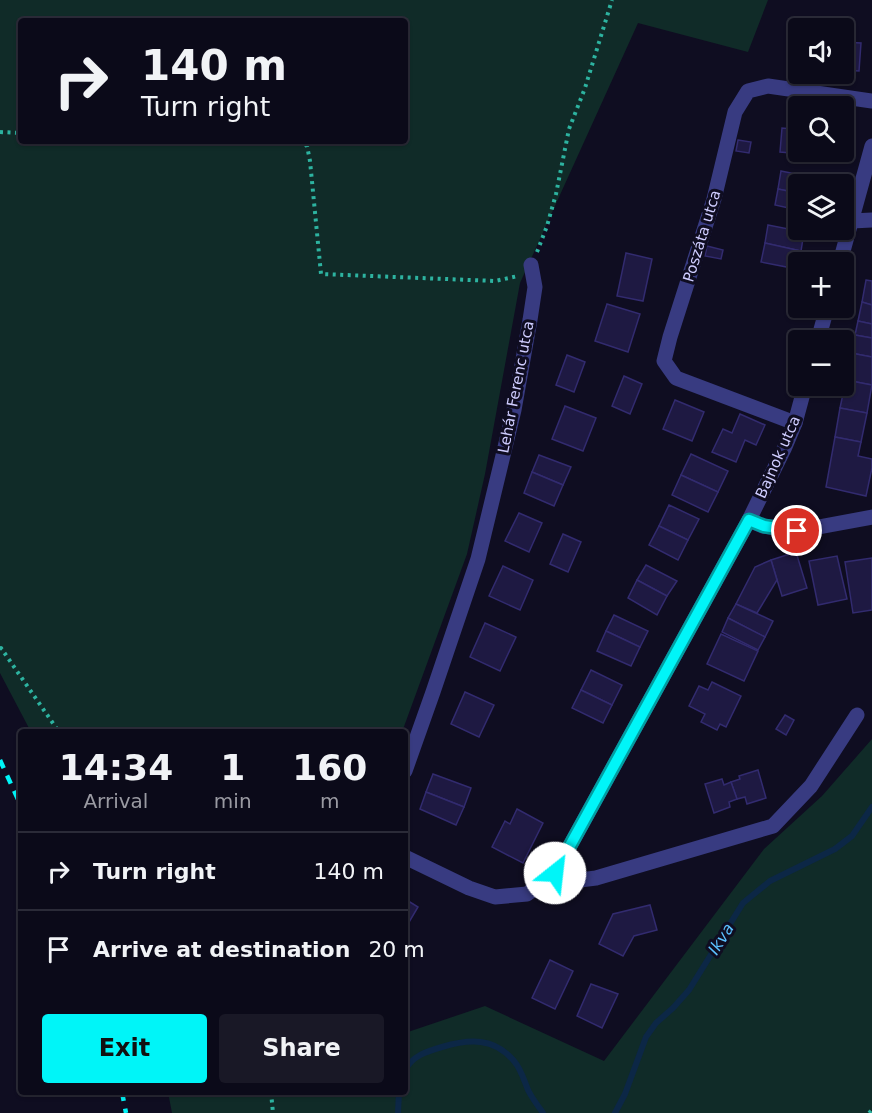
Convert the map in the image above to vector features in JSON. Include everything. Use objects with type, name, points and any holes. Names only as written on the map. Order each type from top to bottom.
[{"type":"street","name":"Poszáta utca","points":[[795,423],[676,378],[664,361],[714,199],[735,112],[748,91],[768,86],[872,101]]},
{"type":"street","points":[[854,214],[872,146]]},
{"type":"street","points":[[854,221],[872,220]]},
{"type":"street","name":"Lehár Ferenc utca","points":[[408,763],[478,558],[513,410],[530,320],[535,287],[531,265]]},
{"type":"street","name":"Bajnok utca","points":[[408,858],[469,888],[495,897],[527,894],[555,873],[749,520],[795,423],[802,396]]},
{"type":"street","points":[[749,520],[764,526],[797,531],[872,517]]},
{"type":"street","points":[[555,873],[580,880],[596,879],[773,826],[810,786],[857,715]]},
{"type":"path","points":[[304,144],[307,146],[310,161],[321,274],[495,281],[517,276],[531,265],[547,226],[569,129],[585,88],[612,0]]},
{"type":"path","points":[[0,132],[18,133]]},
{"type":"path","points":[[0,648],[57,729]]},
{"type":"path","points":[[271,1095],[273,1113]]},
{"type":"green space","points":[[0,0],[768,0],[748,52],[638,23],[520,283],[485,474],[467,554],[403,729],[29,729],[0,673]]},
{"type":"green space","points":[[872,739],[872,1113],[172,1113],[169,1095],[408,1095],[408,1032],[485,1006],[604,1061],[764,849],[822,796]]},
{"type":"building","points":[[854,43],[861,43],[859,71],[854,71]]},
{"type":"building","points":[[782,128],[788,129],[788,153],[780,152]]},
{"type":"building","points":[[738,140],[751,142],[749,153],[736,151]]},
{"type":"building","points":[[781,171],[796,174],[788,174],[788,191],[778,189]]},
{"type":"building","points":[[778,189],[788,191],[788,208],[775,205]]},
{"type":"building","points":[[768,225],[788,229],[788,240],[803,240],[801,251],[765,243]]},
{"type":"building","points":[[765,243],[801,251],[788,252],[788,267],[761,262]]},
{"type":"building","points":[[707,246],[723,250],[721,259],[705,256]]},
{"type":"building","points":[[626,253],[652,259],[643,301],[617,296]]},
{"type":"building","points":[[866,280],[872,281],[872,305],[862,302]]},
{"type":"building","points":[[862,302],[872,305],[872,324],[858,321]]},
{"type":"building","points":[[607,304],[640,314],[628,352],[595,341]]},
{"type":"building","points":[[858,321],[872,324],[872,338],[855,335]]},
{"type":"building","points":[[855,335],[872,338],[872,357],[854,354]]},
{"type":"building","points":[[854,354],[872,357],[872,385],[854,382]]},
{"type":"building","points":[[567,355],[585,362],[574,392],[556,385]]},
{"type":"building","points":[[624,376],[642,384],[630,414],[612,406]]},
{"type":"building","points":[[854,382],[872,385],[867,413],[840,408],[843,396],[854,396]]},
{"type":"building","points":[[675,400],[704,412],[692,441],[663,429]]},
{"type":"building","points":[[565,406],[596,418],[583,451],[552,439]]},
{"type":"building","points":[[840,408],[867,413],[861,442],[835,437]]},
{"type":"building","points":[[740,414],[765,425],[756,445],[745,440],[736,462],[712,452],[723,429],[732,433]]},
{"type":"building","points":[[835,437],[861,442],[858,456],[872,459],[866,496],[826,487]]},
{"type":"building","points":[[691,454],[728,471],[718,492],[681,475]]},
{"type":"building","points":[[539,455],[571,467],[563,485],[532,472]]},
{"type":"building","points":[[532,472],[563,485],[554,506],[524,493]]},
{"type":"building","points":[[681,475],[718,492],[708,512],[672,495]]},
{"type":"building","points":[[669,505],[699,519],[688,540],[659,526]]},
{"type":"building","points":[[519,513],[542,523],[529,552],[505,541]]},
{"type":"building","points":[[659,526],[688,540],[678,560],[649,545]]},
{"type":"building","points":[[563,534],[581,542],[568,572],[550,564]]},
{"type":"building","points":[[796,552],[807,588],[782,596],[771,560]]},
{"type":"building","points":[[837,556],[847,599],[818,605],[809,561]]},
{"type":"building","points":[[872,558],[872,610],[853,613],[845,562]]},
{"type":"building","points":[[771,560],[777,580],[757,613],[736,604],[755,567]]},
{"type":"building","points":[[646,565],[677,581],[667,596],[637,580]]},
{"type":"building","points":[[503,566],[533,580],[520,610],[489,596]]},
{"type":"building","points":[[637,580],[667,596],[657,615],[628,598]]},
{"type":"building","points":[[736,604],[773,621],[765,637],[728,618]]},
{"type":"building","points":[[614,615],[648,631],[640,647],[606,631]]},
{"type":"building","points":[[728,618],[765,637],[758,650],[722,632]]},
{"type":"building","points":[[485,623],[516,637],[500,671],[470,657]]},
{"type":"building","points":[[606,631],[640,647],[631,666],[597,651]]},
{"type":"building","points":[[721,634],[758,651],[744,681],[707,664]]},
{"type":"building","points":[[591,670],[622,685],[612,705],[581,690]]},
{"type":"building","points":[[712,682],[741,696],[726,727],[720,724],[717,730],[701,722],[705,714],[689,706],[699,686],[708,690]]},
{"type":"building","points":[[581,690],[612,705],[603,723],[572,708]]},
{"type":"building","points":[[465,692],[494,705],[479,737],[451,724]]},
{"type":"building","points":[[785,715],[794,720],[786,735],[776,729]]},
{"type":"building","points":[[758,770],[766,798],[747,804],[745,797],[737,799],[731,782],[740,779],[739,776]]},
{"type":"building","points":[[433,774],[471,788],[464,807],[426,792]]},
{"type":"building","points":[[722,779],[724,785],[731,782],[737,799],[729,802],[730,807],[714,813],[705,784]]},
{"type":"building","points":[[426,792],[464,807],[456,825],[420,809]]},
{"type":"building","points":[[517,809],[543,823],[523,863],[492,847],[505,821],[510,824]]},
{"type":"building","points":[[408,901],[418,907],[408,924]]},
{"type":"building","points":[[650,905],[657,930],[634,936],[623,956],[599,944],[613,914]]},
{"type":"building","points":[[550,960],[573,971],[555,1009],[532,998]]},
{"type":"building","points":[[591,984],[618,994],[602,1028],[577,1016]]},
{"type":"waterway","name":"Ikva","points":[[615,1113],[625,1094],[646,1037],[656,1023],[689,990],[743,903],[770,881],[835,849],[852,836],[872,807]]},
{"type":"waterway","name":"Ikva","points":[[408,1066],[411,1061],[426,1052],[452,1044],[462,1042],[490,1044],[506,1053],[516,1064],[543,1113]]},
{"type":"waterway","name":"Ikva","points":[[398,1113],[399,1095]]},
{"type":"railway","points":[[0,760],[18,799]]},
{"type":"railway","points":[[123,1095],[126,1113]]},
{"type":"route","points":[[555,873],[749,520],[764,526],[797,531]]}]
